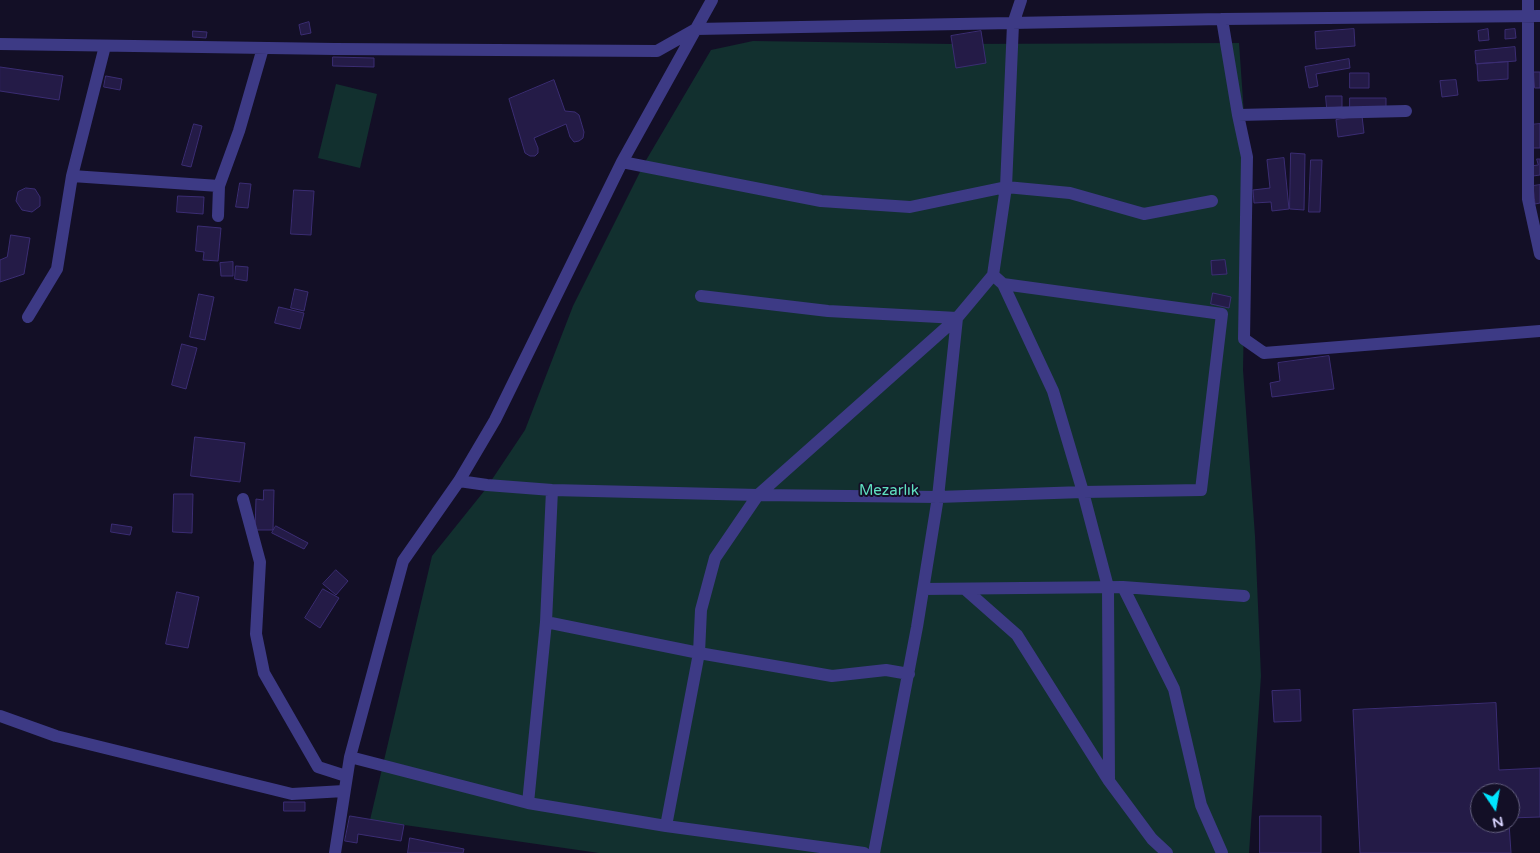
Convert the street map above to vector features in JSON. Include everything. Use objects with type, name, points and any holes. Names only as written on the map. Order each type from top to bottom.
[{"type":"street","points":[[335,853],[350,757],[403,561],[458,481],[495,420],[622,162],[712,0]]},
{"type":"street","points":[[666,826],[699,653],[701,610],[715,558],[758,495],[957,318],[993,275],[1006,187],[1013,24],[1021,0]]},
{"type":"street","points":[[1528,0],[1534,16],[1528,199],[1540,254]]},
{"type":"street","points":[[0,44],[657,51],[696,29],[1534,16]]},
{"type":"street","points":[[1222,20],[1247,157],[1244,339],[1264,353],[1540,331]]},
{"type":"street","points":[[28,317],[57,269],[72,176],[105,46]]},
{"type":"street","points":[[218,216],[219,186],[239,131],[264,48]]},
{"type":"street","points":[[1238,115],[1406,111]]},
{"type":"street","points":[[622,162],[821,201],[910,207],[1006,187],[1070,193],[1144,214],[1212,201]]},
{"type":"street","points":[[72,176],[219,186]]},
{"type":"street","points":[[993,275],[1003,284],[1053,391],[1108,587],[1109,781]]},
{"type":"street","points":[[458,481],[552,490],[758,495],[938,497],[1201,490],[1222,314],[1003,284]]},
{"type":"street","points":[[701,296],[828,311],[957,318]]},
{"type":"street","points":[[874,853],[909,674],[938,497],[957,318]]},
{"type":"street","points":[[528,803],[546,622],[552,490]]},
{"type":"street","points":[[244,498],[260,562],[256,634],[264,673],[318,767],[346,776]]},
{"type":"street","points":[[923,589],[1123,587],[1244,596]]},
{"type":"street","points":[[1123,587],[1174,689],[1201,804],[1222,853]]},
{"type":"street","points":[[966,590],[1017,635],[1109,781],[1152,839],[1167,853]]},
{"type":"street","points":[[546,622],[699,653],[832,676],[886,670],[909,674]]},
{"type":"street","points":[[0,716],[56,736],[292,794],[344,791]]},
{"type":"street","points":[[350,757],[528,803],[666,826],[864,853]]},
{"type":"green space","name":"Mezarlık","points":[[753,41],[952,44],[1239,43],[1247,157],[1243,370],[1255,536],[1261,676],[1249,853],[599,853],[370,820],[432,556],[485,490],[525,430],[573,306],[645,162],[711,50]]},
{"type":"green space","points":[[336,84],[377,94],[360,168],[318,158]]},
{"type":"building","points":[[309,22],[311,33],[301,35],[299,25]]},
{"type":"building","points":[[1354,29],[1355,46],[1316,49],[1315,32]]},
{"type":"building","points":[[1488,29],[1489,40],[1479,41],[1478,31]]},
{"type":"building","points":[[1515,29],[1516,38],[1505,39],[1505,30]]},
{"type":"building","points":[[193,31],[207,32],[206,38],[193,37]]},
{"type":"building","points":[[981,31],[986,63],[956,68],[951,36]]},
{"type":"building","points":[[1515,47],[1516,61],[1476,64],[1475,51]]},
{"type":"building","points":[[333,57],[374,58],[374,67],[333,66]]},
{"type":"building","points":[[1349,59],[1350,68],[1316,74],[1318,86],[1309,88],[1305,67]]},
{"type":"building","points":[[1508,62],[1508,79],[1478,81],[1477,64]]},
{"type":"building","points":[[0,67],[63,76],[59,100],[0,91]]},
{"type":"building","points":[[1534,72],[1540,72],[1540,88],[1535,88]]},
{"type":"building","points":[[1350,73],[1369,73],[1369,88],[1350,88]]},
{"type":"building","points":[[106,76],[122,79],[120,90],[104,87]]},
{"type":"building","points":[[554,80],[565,111],[575,112],[579,115],[584,132],[583,138],[574,142],[570,137],[566,124],[534,138],[538,153],[535,156],[530,156],[525,153],[509,99]]},
{"type":"building","points":[[1456,80],[1458,95],[1442,97],[1440,81]]},
{"type":"building","points":[[1326,96],[1342,96],[1342,107],[1327,108]]},
{"type":"building","points":[[1350,98],[1386,98],[1386,108],[1350,108]]},
{"type":"building","points":[[1362,116],[1364,133],[1338,137],[1336,120]]},
{"type":"building","points":[[194,124],[202,126],[191,167],[182,165]]},
{"type":"building","points":[[1540,124],[1540,148],[1532,148],[1529,125]]},
{"type":"building","points":[[1291,153],[1305,154],[1304,210],[1290,209]]},
{"type":"building","points":[[1284,158],[1289,209],[1272,211],[1271,202],[1254,203],[1253,190],[1270,188],[1267,160]]},
{"type":"building","points":[[1537,159],[1540,159],[1540,175],[1533,176],[1531,166],[1538,165]]},
{"type":"building","points":[[1311,160],[1322,160],[1320,212],[1309,212]]},
{"type":"building","points":[[240,183],[251,184],[248,208],[236,207]]},
{"type":"building","points":[[1540,185],[1540,203],[1535,204],[1533,186]]},
{"type":"building","points":[[26,188],[35,189],[40,197],[40,206],[32,212],[22,210],[16,201],[18,192]]},
{"type":"building","points":[[294,190],[314,191],[311,235],[291,234]]},
{"type":"building","points":[[178,196],[204,197],[203,214],[177,212]]},
{"type":"building","points":[[198,226],[221,228],[218,261],[203,260],[204,252],[196,251]]},
{"type":"building","points":[[11,235],[30,238],[24,274],[0,282],[0,260],[7,257]]},
{"type":"building","points":[[1225,260],[1227,274],[1212,275],[1211,261]]},
{"type":"building","points":[[233,262],[233,276],[221,276],[220,263]]},
{"type":"building","points":[[236,266],[248,267],[247,281],[235,279]]},
{"type":"building","points":[[295,289],[308,292],[304,311],[291,308]]},
{"type":"building","points":[[1213,293],[1231,297],[1229,308],[1211,304]]},
{"type":"building","points":[[199,294],[214,297],[205,340],[190,337]]},
{"type":"building","points":[[279,307],[304,313],[300,329],[275,323]]},
{"type":"building","points":[[182,344],[197,348],[186,389],[172,385]]},
{"type":"building","points":[[1329,356],[1334,389],[1272,397],[1270,383],[1280,381],[1278,363]]},
{"type":"building","points":[[195,437],[245,443],[240,482],[191,476]]},
{"type":"building","points":[[264,490],[274,490],[273,530],[255,530],[256,499],[263,500]]},
{"type":"building","points":[[174,494],[193,494],[192,533],[173,532]]},
{"type":"building","points":[[112,524],[132,527],[130,535],[111,532]]},
{"type":"building","points":[[276,526],[308,543],[304,549],[272,533]]},
{"type":"building","points":[[336,570],[348,581],[336,595],[323,584]]},
{"type":"building","points":[[323,589],[339,598],[320,628],[305,618]]},
{"type":"building","points":[[177,592],[199,597],[188,648],[166,644]]},
{"type":"building","points":[[1300,690],[1301,721],[1274,722],[1272,691]]},
{"type":"building","points":[[1496,703],[1499,770],[1540,768],[1540,817],[1520,818],[1520,783],[1470,783],[1470,833],[1510,833],[1511,853],[1360,853],[1353,710]]},
{"type":"building","points":[[284,802],[305,802],[305,811],[284,811]]},
{"type":"building","points":[[350,816],[404,825],[401,841],[358,834],[357,843],[345,841]]},
{"type":"building","points":[[1260,816],[1321,816],[1321,853],[1260,853]]},
{"type":"building","points":[[410,838],[464,849],[463,853],[408,853]]}]
